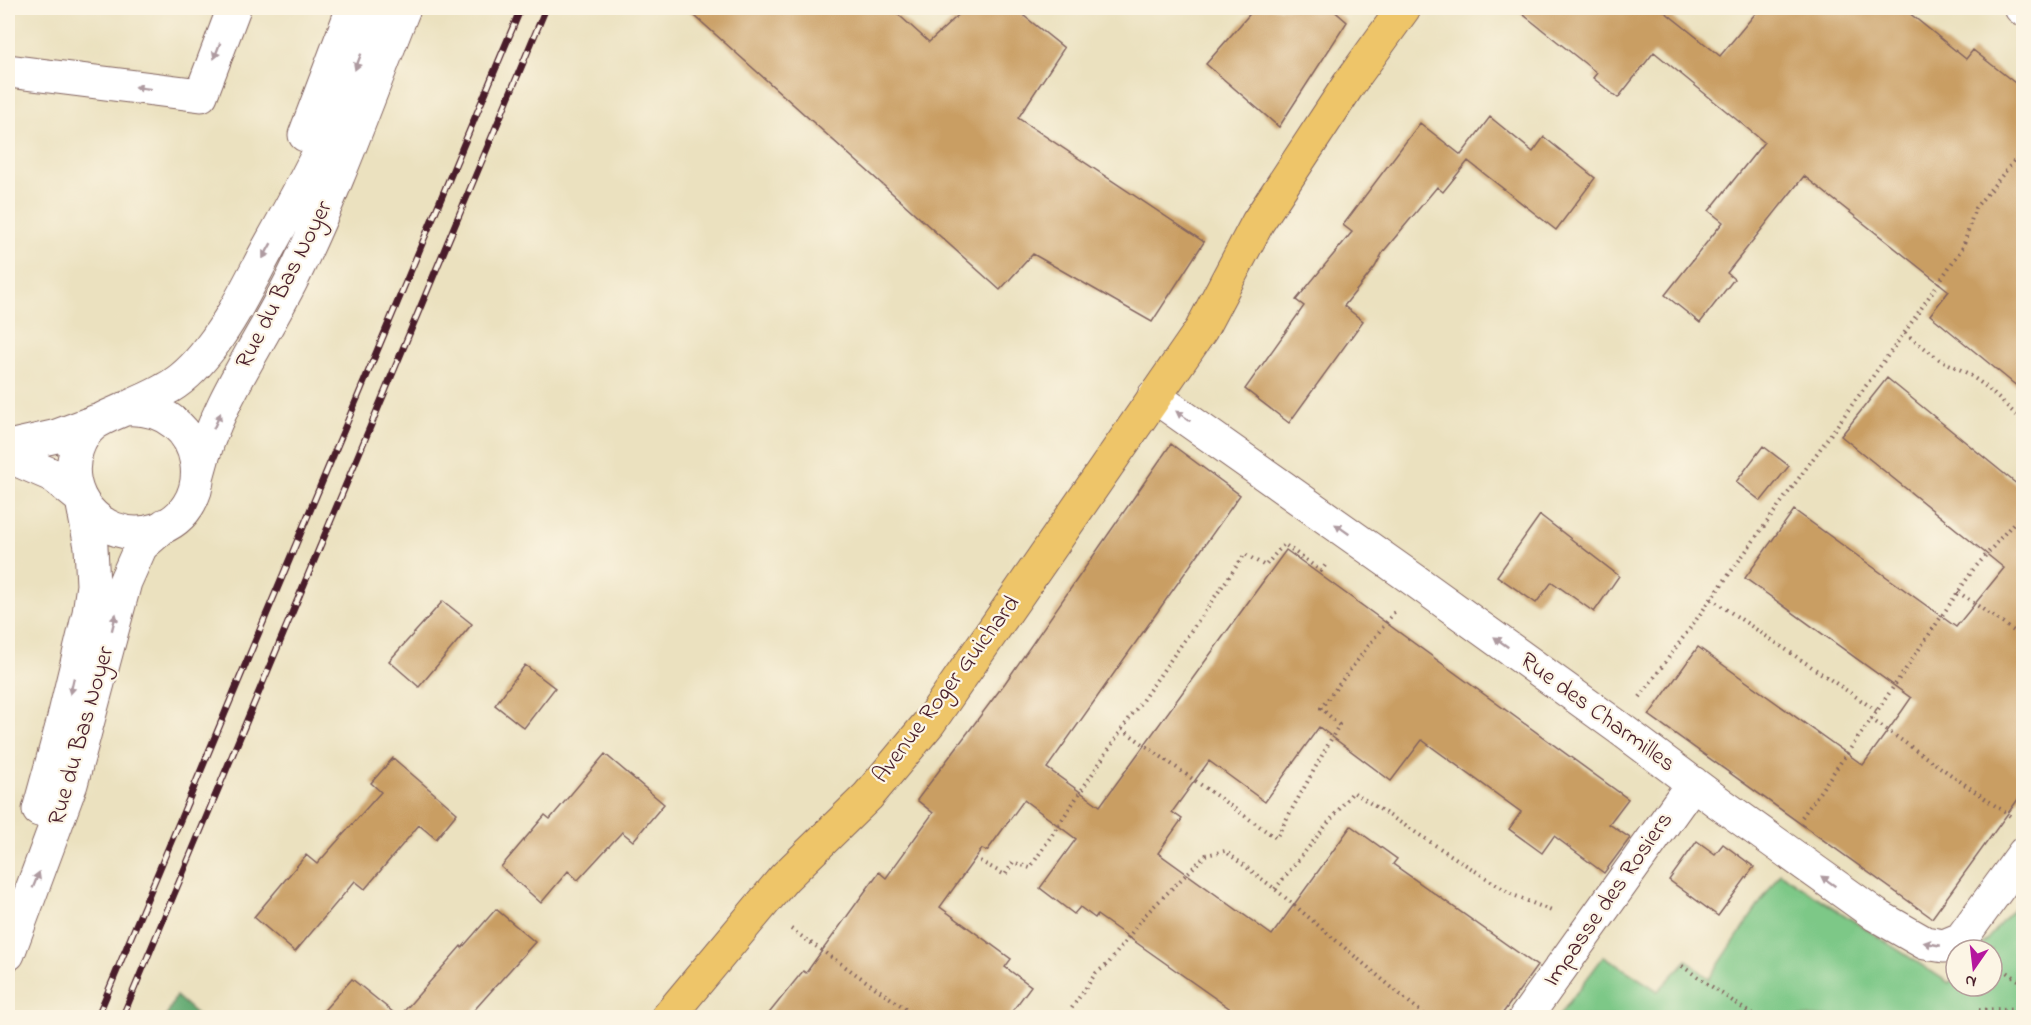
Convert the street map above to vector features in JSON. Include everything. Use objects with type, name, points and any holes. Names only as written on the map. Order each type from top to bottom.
[{"type":"main road","name":"Avenue Roger Guichard","points":[[676,1014],[784,878],[868,796],[929,723],[1200,330],[1258,222],[1349,84],[1404,8]]},
{"type":"street","points":[[8,71],[201,95],[234,8]]},
{"type":"street","name":"Rue du Bas Noyer","points":[[294,199],[297,172],[308,126],[354,8]]},
{"type":"street","name":"Rue du Bas Noyer","points":[[8,447],[57,436],[165,390],[183,377],[206,353],[242,297],[327,135],[379,8]]},
{"type":"street","name":"Rue du Bas Noyer","points":[[197,476],[220,414],[296,272],[345,160],[404,8]]},
{"type":"street","name":"Rue du Bas Noyer","points":[[345,160],[390,100],[428,8]]},
{"type":"street","name":"Rue des Charmilles","points":[[1154,396],[1417,582],[1780,847],[1876,915],[1925,943],[1944,946],[1961,939],[2024,853]]},
{"type":"street","points":[[8,456],[52,475],[80,500],[97,520],[115,530],[136,533],[165,525],[181,513],[188,504],[196,486],[197,476],[192,445],[181,428],[155,412],[135,408],[110,415],[82,437],[74,456],[73,476],[80,500]]},
{"type":"street","name":"Rue du Bas Noyer","points":[[8,893],[27,846],[49,778],[89,613],[93,568],[80,500]]},
{"type":"street","name":"Rue du Bas Noyer","points":[[8,954],[71,784],[128,574],[141,546],[165,525]]},
{"type":"street","name":"Impasse des Rosiers","points":[[1525,1017],[1693,783]]},
{"type":"path","points":[[1618,727],[1905,332],[1963,247],[1975,208],[2024,149]]},
{"type":"path","points":[[1905,332],[1939,359],[1967,373],[1984,385],[2024,422]]},
{"type":"path","points":[[1780,847],[1877,711],[1973,570],[2024,511]]},
{"type":"path","points":[[981,861],[1005,875],[1013,862],[1030,868],[1122,729],[1245,554],[1265,566],[1284,544],[1321,571],[1349,534]]},
{"type":"path","points":[[1122,729],[1276,838],[1339,725],[1321,708],[1417,582]]},
{"type":"path","points":[[1958,592],[2024,638]]},
{"type":"path","points":[[1711,599],[1877,711]]},
{"type":"path","points":[[1871,719],[2014,819]]},
{"type":"path","points":[[1275,889],[1353,792],[1511,894],[1550,909],[1587,932]]},
{"type":"path","points":[[1065,1017],[1096,974],[1108,964],[1145,915],[1206,855],[1225,851],[1275,889],[1428,1017]]},
{"type":"path","points":[[760,907],[919,1017]]},
{"type":"path","points":[[1682,966],[1757,1017]]},
{"type":"path","points":[[2004,970],[2024,984]]},
{"type":"path","points":[[1971,1017],[1977,1010],[2024,1008]]},
{"type":"path","points":[[1454,1017],[1464,1013]]},
{"type":"green space","points":[[1780,873],[1944,980],[1944,998],[2004,998],[2004,938],[1988,938],[2023,897],[2023,1017],[1558,1017],[1604,956],[1658,991],[1687,960],[1709,979]]},
{"type":"green space","points":[[176,996],[200,1017],[166,1017]]},
{"type":"building","points":[[686,8],[891,8],[929,42],[966,8],[1014,8],[1064,48],[1018,118],[1204,242],[1152,322],[1033,254],[1000,290]]},
{"type":"building","points":[[1255,8],[1331,8],[1347,22],[1279,127],[1206,64]]},
{"type":"building","points":[[1515,8],[1660,8],[1720,56],[1760,8],[1903,8],[1966,59],[1973,50],[2024,90],[2024,392],[1930,315],[1949,291],[1804,176],[1727,273],[1734,279],[1700,323],[1665,295],[1723,222],[1709,211],[1764,142],[1654,52],[1618,98],[1593,78],[1597,73]]},
{"type":"building","points":[[1490,117],[1533,152],[1544,137],[1595,178],[1556,230],[1468,161],[1443,192],[1437,187],[1383,252],[1375,267],[1344,306],[1363,321],[1289,423],[1245,389],[1304,306],[1296,300],[1352,232],[1343,225],[1420,123],[1461,155]]},
{"type":"building","points":[[1887,378],[2024,490],[2024,791],[1932,918],[1649,715],[1698,647],[1863,765],[1902,711],[1911,698],[1745,578],[1794,510],[1956,627],[2004,568],[1841,436]]},
{"type":"building","points":[[1171,444],[1240,495],[1047,768],[1100,806],[1286,550],[1628,799],[1609,824],[1630,838],[1604,873],[1554,836],[1542,853],[1509,829],[1521,812],[1422,740],[1391,781],[1319,727],[1265,802],[1209,761],[1172,812],[1182,819],[1158,853],[1272,935],[1351,826],[1397,859],[1393,864],[1537,966],[1500,1017],[1242,1017],[1097,915],[1095,918],[1080,907],[1074,914],[1040,888],[1076,839],[1024,800],[987,851],[982,849],[940,907],[1011,959],[1005,967],[1031,986],[1008,1017],[766,1017],[803,971],[806,973],[879,872],[886,878],[933,813],[917,800],[1005,683]]},
{"type":"building","points":[[1763,446],[1789,466],[1761,501],[1736,482]]},
{"type":"building","points":[[1540,515],[1619,576],[1594,612],[1552,582],[1536,603],[1497,576]]},
{"type":"building","points":[[443,601],[472,624],[419,687],[389,661]]},
{"type":"building","points":[[525,665],[555,688],[524,728],[495,705]]},
{"type":"building","points":[[605,754],[664,804],[633,841],[622,832],[578,880],[568,871],[541,903],[501,867],[545,815],[550,819]]},
{"type":"building","points":[[393,758],[457,813],[436,839],[419,825],[365,889],[355,881],[295,952],[254,917],[306,855],[317,864],[381,792],[371,783]]},
{"type":"building","points":[[1697,841],[1715,854],[1723,844],[1754,867],[1718,916],[1669,880]]},
{"type":"building","points":[[496,909],[535,942],[468,1017],[399,1017],[461,946],[462,948]]},
{"type":"building","points":[[352,979],[399,1017],[318,1017]]},
{"type":"railway","points":[[97,1018],[521,8]]},
{"type":"railway","points":[[122,1018],[546,8]]}]
